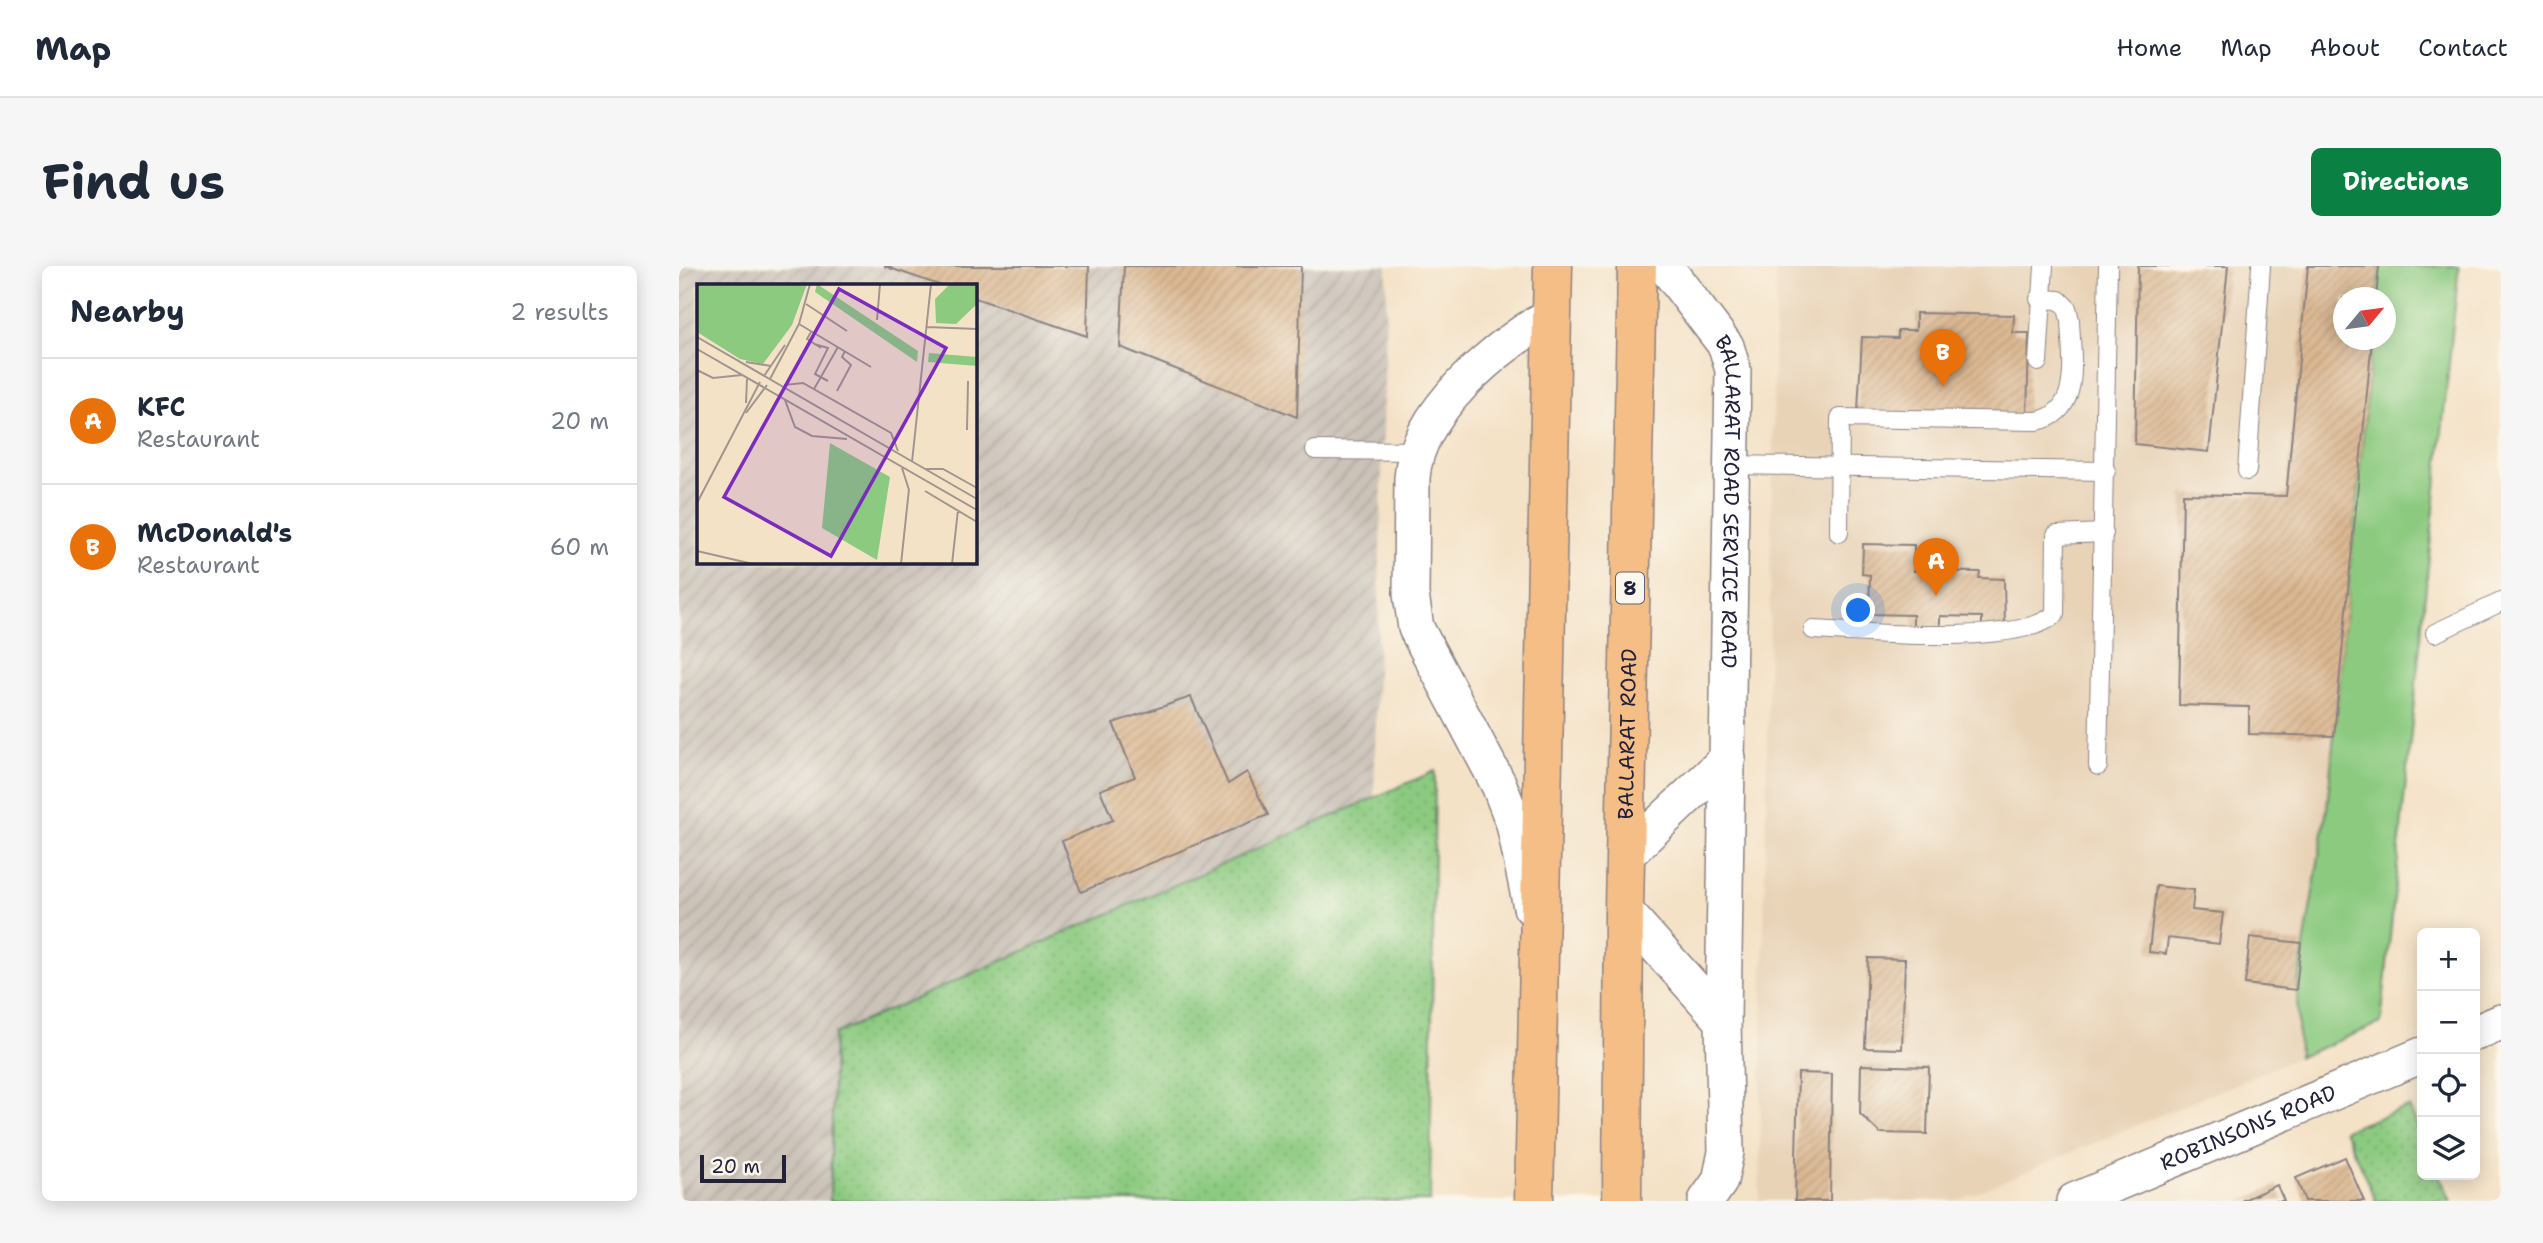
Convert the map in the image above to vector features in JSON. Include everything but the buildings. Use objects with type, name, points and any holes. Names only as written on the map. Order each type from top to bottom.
[{"type":"highway","points":[[1535,1201],[1553,266]]},
{"type":"highway","name":"BALLARAT ROAD","points":[[1622,1201],[1624,909],[1637,266]]},
{"type":"street","name":"BALLARAT ROAD SERVICE ROAD","points":[[1665,266],[1726,346],[1733,370],[1724,1021],[1726,1152],[1720,1181],[1706,1201]]},
{"type":"street","points":[[1540,948],[1510,811],[1416,628],[1411,594],[1412,478],[1417,451],[1435,419],[1491,356],[1512,338],[1552,315]]},
{"type":"street","points":[[1625,856],[1728,758]]},
{"type":"street","points":[[1624,909],[1724,1021]]},
{"type":"street","points":[[2480,1031],[2501,1022]]},
{"type":"street","name":"ROBINSONS ROAD","points":[[2074,1201],[2417,1057]]},
{"type":"lane","points":[[2038,362],[2039,299],[2044,266]]},
{"type":"lane","points":[[2098,766],[2108,266]]},
{"type":"lane","points":[[2246,471],[2261,266]]},
{"type":"lane","points":[[1839,533],[1840,418],[2004,421],[2050,419],[2063,410],[2070,397],[2070,320],[2067,308],[2059,300],[2039,299]]},
{"type":"lane","points":[[1315,450],[1417,451]]},
{"type":"lane","points":[[1733,465],[2106,471]]},
{"type":"lane","points":[[1812,630],[1939,635],[2013,631],[2039,625],[2055,614],[2056,536],[2104,533]]},
{"type":"lane","points":[[2435,633],[2501,602]]},
{"type":"shaded area","points":[[679,266],[1387,266],[1374,798],[834,1034],[830,1201],[679,1201]]},
{"type":"shaded area","points":[[1776,266],[2379,266],[2377,287],[2333,287],[2333,350],[2371,350],[2327,808],[2297,988],[2299,1057],[1956,1201],[1759,1201]]},
{"type":"green space","points":[[2379,266],[2459,266],[2381,1023],[2299,1057],[2297,988],[2327,808],[2371,350],[2396,350],[2396,287],[2377,287]]},
{"type":"green space","points":[[1435,771],[1430,1201],[830,1201],[834,1034]]},
{"type":"green space","points":[[2409,1107],[2417,1125],[2417,1180],[2441,1180],[2451,1201],[2376,1201],[2344,1130]]},
{"type":"place","name":"McDonald's","points":[[1943,387]]},
{"type":"place","name":"KFC","points":[[1936,596]]}]
